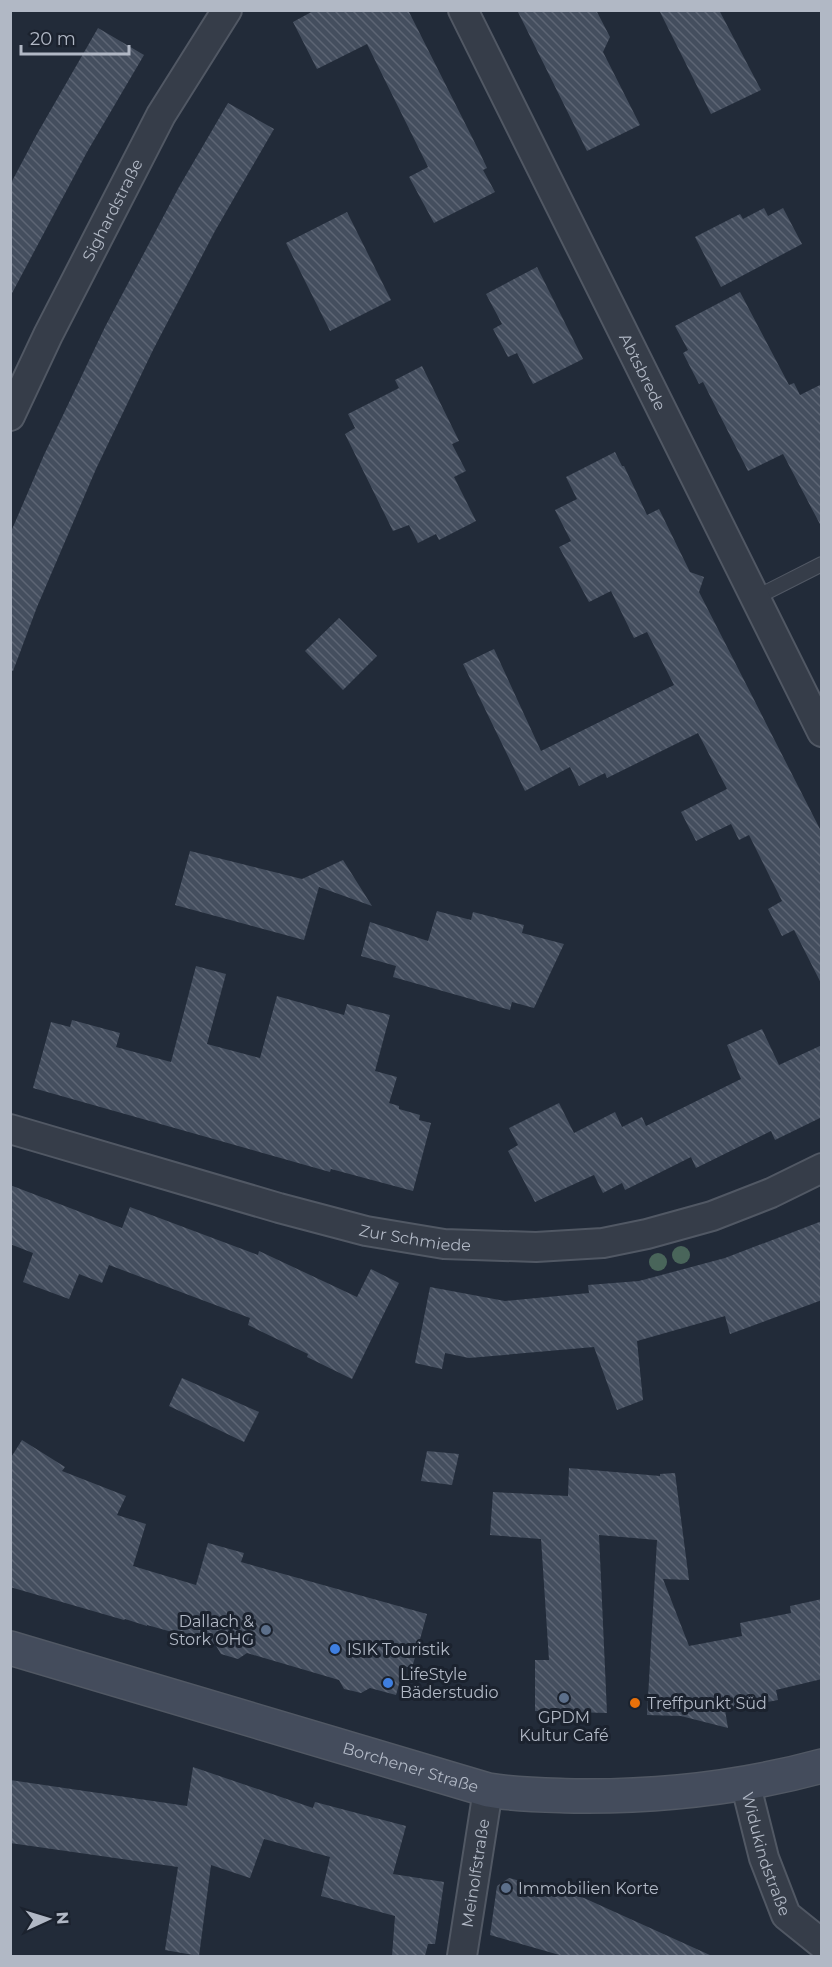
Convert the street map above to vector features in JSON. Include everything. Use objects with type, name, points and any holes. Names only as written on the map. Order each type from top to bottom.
[{"type":"main road","name":"Borchener Straße","points":[[10,1648],[488,1790],[513,1795],[632,1796],[708,1789],[822,1766]]},
{"type":"street","name":"Sighardstraße","points":[[10,416],[48,335],[161,116],[227,10]]},
{"type":"street","name":"Abtsbrede","points":[[463,10],[822,732]]},
{"type":"street","name":"Zur Schmiede","points":[[10,1129],[290,1211],[366,1231],[444,1244],[537,1247],[612,1241],[712,1216],[771,1193],[822,1168]]},
{"type":"street","name":"Widukindstraße","points":[[745,1782],[764,1858],[786,1915],[822,1944]]},
{"type":"street","name":"Meinolfstraße","points":[[462,1956],[488,1790]]},
{"type":"lane","points":[[755,598],[822,564]]},
{"type":"building","points":[[315,10],[408,10],[479,151],[487,168],[483,170],[495,192],[434,223],[409,177],[428,167],[367,44],[317,69],[293,22]]},
{"type":"building","points":[[517,10],[596,10],[610,37],[603,52],[640,125],[587,151]]},
{"type":"building","points":[[659,10],[719,10],[761,90],[711,114]]},
{"type":"building","points":[[98,28],[144,55],[87,152],[10,297],[10,185]]},
{"type":"building","points":[[228,103],[274,129],[215,231],[153,350],[96,469],[37,607],[13,671],[10,670],[10,534],[44,455],[105,327],[179,187]]},
{"type":"building","points":[[764,208],[768,216],[783,208],[802,244],[721,287],[695,237],[740,214],[743,219]]},
{"type":"building","points":[[347,212],[391,300],[330,331],[286,243]]},
{"type":"building","points":[[537,267],[583,359],[533,384],[517,353],[508,357],[493,329],[502,324],[486,294]]},
{"type":"building","points":[[740,292],[789,385],[794,383],[800,395],[822,384],[822,528],[783,454],[748,471],[703,382],[699,384],[683,353],[688,350],[675,326]]},
{"type":"building","points":[[422,366],[459,441],[452,444],[466,471],[454,477],[476,521],[439,540],[436,534],[418,543],[409,525],[393,531],[345,434],[355,428],[348,414],[399,388],[395,380]]},
{"type":"building","points":[[615,452],[647,515],[659,509],[690,572],[704,577],[699,592],[822,833],[822,985],[794,930],[782,936],[768,909],[782,901],[749,835],[739,840],[731,824],[696,841],[681,812],[727,789],[698,733],[607,778],[605,773],[579,786],[570,767],[525,791],[463,664],[494,649],[541,751],[674,685],[647,632],[634,638],[611,591],[589,602],[559,547],[571,541],[555,510],[577,499],[566,477]]},
{"type":"building","points":[[339,618],[377,656],[343,690],[305,651]]},
{"type":"building","points":[[190,851],[302,879],[343,860],[372,906],[319,887],[304,940],[175,905]]},
{"type":"building","points":[[437,911],[471,920],[473,912],[524,925],[522,933],[564,944],[534,1008],[512,1002],[510,1010],[393,977],[396,966],[361,956],[370,922],[428,941]]},
{"type":"building","points":[[196,966],[226,974],[207,1044],[260,1058],[277,996],[344,1015],[347,1004],[390,1015],[375,1071],[397,1077],[389,1103],[399,1106],[399,1109],[420,1115],[419,1120],[431,1123],[413,1191],[331,1169],[330,1172],[33,1088],[51,1022],[70,1027],[72,1020],[120,1033],[116,1047],[171,1062]]},
{"type":"building","points":[[762,1029],[779,1065],[822,1045],[822,1117],[775,1140],[771,1131],[696,1168],[691,1157],[625,1190],[622,1183],[603,1193],[594,1175],[535,1202],[508,1151],[518,1145],[509,1128],[559,1103],[574,1133],[615,1112],[622,1127],[642,1117],[646,1126],[741,1079],[727,1045]]},
{"type":"building","points":[[10,1185],[122,1228],[130,1207],[258,1255],[259,1251],[357,1297],[371,1269],[399,1283],[352,1379],[307,1357],[308,1354],[248,1325],[250,1318],[109,1265],[102,1283],[79,1274],[69,1299],[23,1282],[33,1253],[10,1244]]},
{"type":"building","points":[[822,1221],[822,1300],[730,1334],[725,1316],[637,1341],[643,1400],[617,1410],[594,1347],[469,1358],[445,1353],[442,1369],[415,1363],[430,1287],[505,1301],[589,1293],[588,1285],[639,1281],[725,1258]]},
{"type":"building","points":[[182,1378],[259,1412],[244,1442],[169,1406]]},
{"type":"building","points":[[22,1440],[65,1467],[62,1471],[126,1496],[117,1515],[146,1524],[133,1566],[196,1585],[208,1543],[244,1553],[241,1562],[427,1614],[412,1668],[404,1666],[396,1695],[370,1688],[361,1693],[344,1689],[339,1680],[247,1653],[238,1659],[221,1654],[215,1644],[10,1587],[10,1459]]},
{"type":"building","points":[[427,1451],[459,1454],[452,1485],[421,1481]]},
{"type":"building","points":[[569,1468],[660,1476],[660,1474],[675,1473],[689,1580],[663,1579],[689,1646],[742,1636],[740,1623],[791,1613],[790,1606],[822,1599],[822,1679],[776,1690],[778,1700],[725,1710],[728,1728],[681,1716],[647,1715],[657,1540],[599,1535],[607,1713],[535,1711],[535,1660],[549,1660],[541,1539],[490,1535],[493,1492],[568,1496]]},
{"type":"building","points":[[193,1767],[313,1808],[315,1802],[406,1826],[393,1874],[444,1882],[435,1944],[428,1944],[425,1956],[392,1956],[395,1916],[321,1896],[330,1857],[264,1839],[250,1878],[211,1865],[199,1956],[165,1950],[178,1867],[10,1843],[10,1780],[187,1806]]},
{"type":"building","points":[[509,1878],[584,1898],[712,1956],[563,1956],[490,1935],[497,1886]]},
{"type":"place","name":"Dallach & Stork OHG","points":[[266,1630]]},
{"type":"place","name":"ISIK Touristik","points":[[335,1649]]},
{"type":"place","name":"LifeStyle Bäderstudio","points":[[388,1683]]},
{"type":"place","name":"GPDM Kultur Café","points":[[564,1698]]},
{"type":"place","name":"Treffpunkt Süd","points":[[635,1703]]},
{"type":"place","name":"Immobilien Korte","points":[[506,1888]]}]
